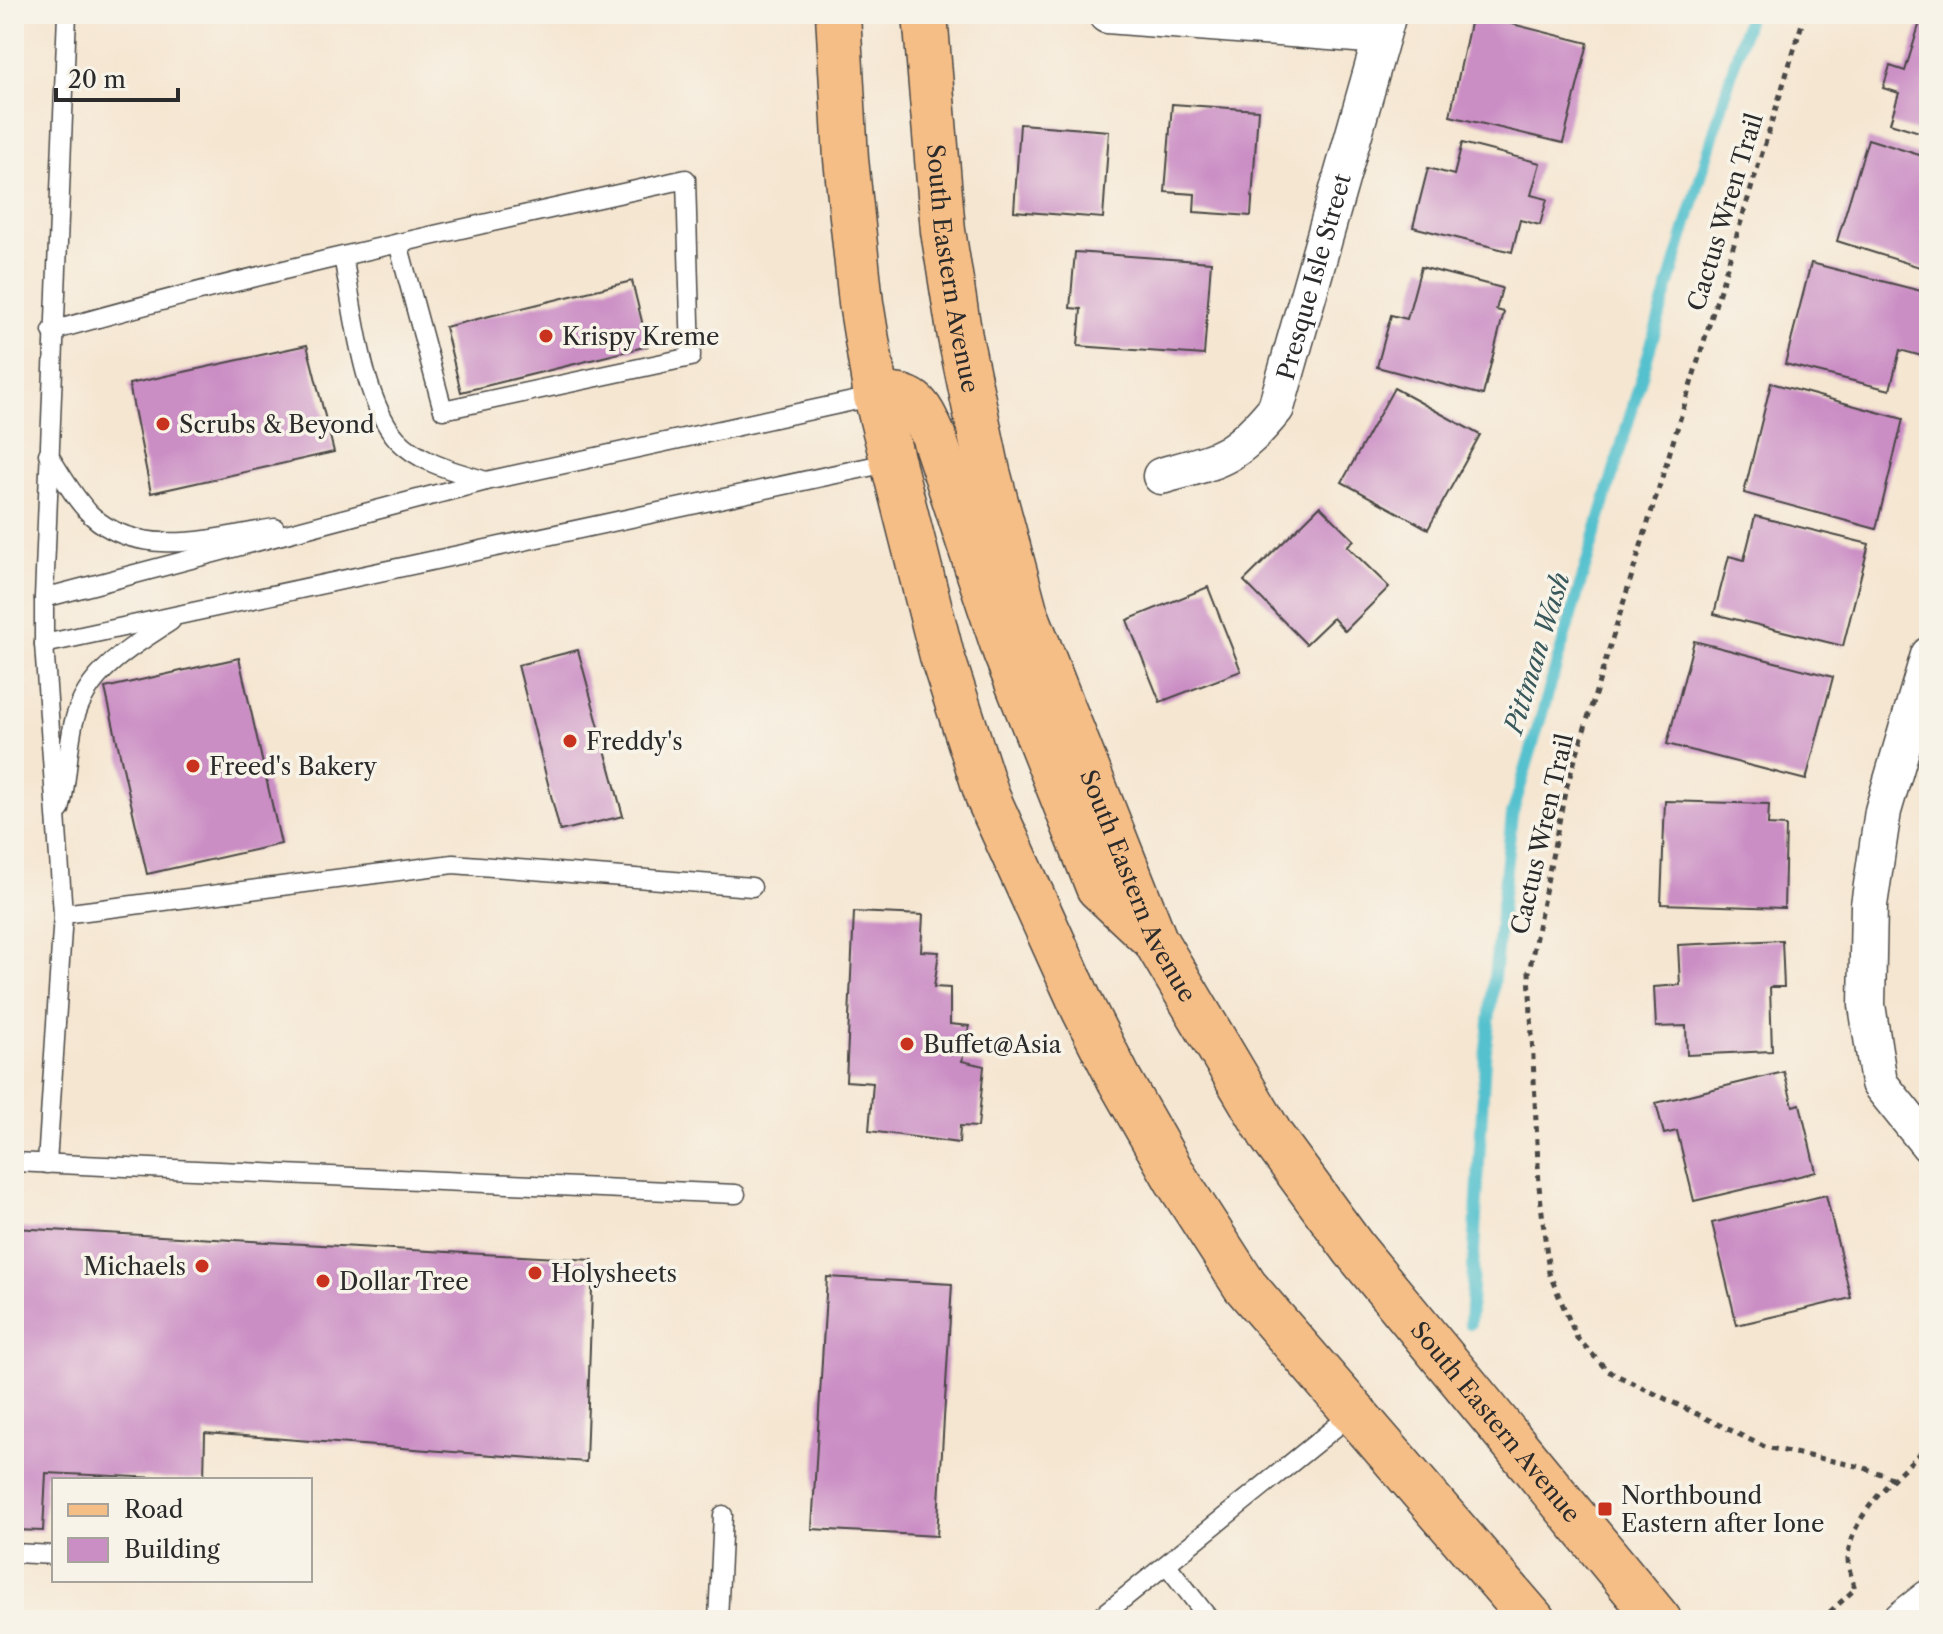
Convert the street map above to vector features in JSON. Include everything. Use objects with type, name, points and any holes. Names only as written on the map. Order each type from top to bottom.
[{"type":"main road","points":[[838,14],[846,159],[861,303],[876,396],[942,656],[988,798],[1083,1008],[1176,1179],[1245,1286],[1352,1414],[1533,1620]]},
{"type":"main road","name":"South Eastern Avenue","points":[[925,14],[943,231],[960,337],[988,472],[1026,614],[1155,940],[1272,1137],[1354,1249],[1659,1620]]},
{"type":"main road","points":[[876,396],[903,395],[921,408],[1005,652],[1098,887],[1155,940]]},
{"type":"street","points":[[1107,15],[1384,25]]},
{"type":"street","name":"Presque Isle Street","points":[[1161,476],[1227,457],[1255,433],[1276,408],[1384,25]]},
{"type":"street","points":[[1929,655],[1883,811],[1869,905],[1867,1005],[1879,1083],[1929,1145]]},
{"type":"street","points":[[1901,1620],[1929,1598]]},
{"type":"lane","points":[[47,1164],[63,914],[44,644],[44,598],[52,331],[67,14]]},
{"type":"lane","points":[[52,331],[398,243],[686,179],[691,357],[443,410],[398,243]]},
{"type":"lane","points":[[343,257],[370,387],[380,413],[398,440],[417,454],[486,481]]},
{"type":"lane","points":[[44,598],[486,481],[876,396]]},
{"type":"lane","points":[[48,454],[92,516],[126,534],[175,544],[369,513]]},
{"type":"lane","points":[[44,644],[892,462]]},
{"type":"lane","points":[[56,825],[68,780],[72,732],[79,702],[92,681],[121,653],[181,615]]},
{"type":"lane","points":[[63,914],[453,864],[752,887]]},
{"type":"lane","points":[[14,1162],[736,1194]]},
{"type":"lane","points":[[1097,1620],[1352,1414]]},
{"type":"lane","points":[[718,1620],[723,1515]]},
{"type":"lane","points":[[14,1553],[52,1555]]},
{"type":"lane","points":[[1167,1565],[1210,1620]]},
{"type":"path","name":"Cactus Wren Trail","points":[[1805,14],[1565,792],[1529,972],[1539,1186],[1549,1273],[1577,1338],[1608,1371],[1765,1447],[1862,1467],[1892,1478]]},
{"type":"path","points":[[1821,1620],[1855,1589],[1848,1560],[1852,1534],[1892,1478],[1929,1446]]},
{"type":"building","points":[[1472,14],[1588,43],[1563,143],[1450,116]]},
{"type":"building","points":[[1921,19],[1929,22],[1929,135],[1890,123],[1899,93],[1883,88],[1890,66],[1905,71]]},
{"type":"building","points":[[1172,104],[1258,110],[1251,216],[1194,212],[1195,194],[1165,192]]},
{"type":"building","points":[[1020,124],[1109,131],[1103,218],[1014,211]]},
{"type":"building","points":[[1868,139],[1929,158],[1929,270],[1837,241]]},
{"type":"building","points":[[1462,143],[1540,163],[1531,195],[1547,199],[1540,225],[1520,220],[1512,252],[1413,227],[1428,168],[1454,175]]},
{"type":"building","points":[[1075,252],[1211,262],[1204,355],[1078,346],[1081,309],[1070,308]]},
{"type":"building","points":[[1811,263],[1929,293],[1929,358],[1900,350],[1890,390],[1785,364]]},
{"type":"building","points":[[1421,267],[1502,288],[1496,310],[1504,312],[1483,395],[1377,367],[1391,315],[1407,319]]},
{"type":"building","name":"Krispy Kreme","points":[[632,281],[648,346],[461,392],[445,327]]},
{"type":"building","points":[[307,345],[334,452],[151,493],[129,384]]},
{"type":"building","points":[[1771,383],[1903,419],[1876,529],[1744,493]]},
{"type":"building","points":[[1394,388],[1480,435],[1428,529],[1342,482]]},
{"type":"building","points":[[1320,506],[1354,540],[1347,546],[1389,587],[1345,631],[1333,618],[1306,644],[1244,581]]},
{"type":"building","points":[[1755,516],[1869,544],[1843,646],[1714,614],[1729,556],[1744,560]]},
{"type":"building","points":[[1208,587],[1241,671],[1160,702],[1127,620]]},
{"type":"building","points":[[1694,641],[1833,677],[1806,780],[1667,744]]},
{"type":"building","name":"Freddy's","points":[[578,650],[623,816],[560,831],[518,665]]},
{"type":"building","name":"Freed's Bakery","points":[[239,658],[281,844],[147,874],[105,688]]},
{"type":"building","points":[[1665,801],[1769,804],[1768,825],[1786,826],[1784,908],[1661,904]]},
{"type":"building","name":"Buffet@Asia","points":[[854,912],[923,915],[921,951],[939,952],[934,987],[950,988],[950,1024],[969,1026],[962,1061],[984,1066],[978,1127],[960,1126],[959,1143],[869,1131],[873,1083],[846,1081]]},
{"type":"building","points":[[1782,940],[1784,987],[1770,987],[1772,1051],[1687,1055],[1686,1026],[1656,1027],[1654,987],[1680,985],[1678,945]]},
{"type":"building","points":[[1784,1072],[1793,1106],[1800,1104],[1816,1172],[1694,1201],[1677,1131],[1664,1134],[1656,1103]]},
{"type":"building","points":[[1826,1195],[1851,1298],[1737,1325],[1712,1223]]},
{"type":"building","points":[[14,1228],[593,1260],[586,1462],[205,1433],[204,1478],[46,1473],[43,1531],[14,1530]]},
{"type":"building","points":[[827,1277],[952,1284],[937,1536],[812,1529]]},
{"type":"waterway","name":"Pittman Wash","points":[[1470,1323],[1485,1058],[1512,815],[1749,14]]},
{"type":"place","name":"Krispy Kreme","points":[[546,336]]},
{"type":"place","name":"Scrubs & Beyond","points":[[163,424]]},
{"type":"place","name":"Freddy's","points":[[570,741]]},
{"type":"place","name":"Freed's Bakery","points":[[193,766]]},
{"type":"place","name":"Buffet@Asia","points":[[907,1044]]},
{"type":"place","name":"Michaels","points":[[202,1266]]},
{"type":"place","name":"Holysheets","points":[[535,1273]]},
{"type":"place","name":"Dollar Tree","points":[[323,1281]]},
{"type":"place","name":"Northbound Eastern after Ione","points":[[1605,1509]]}]
